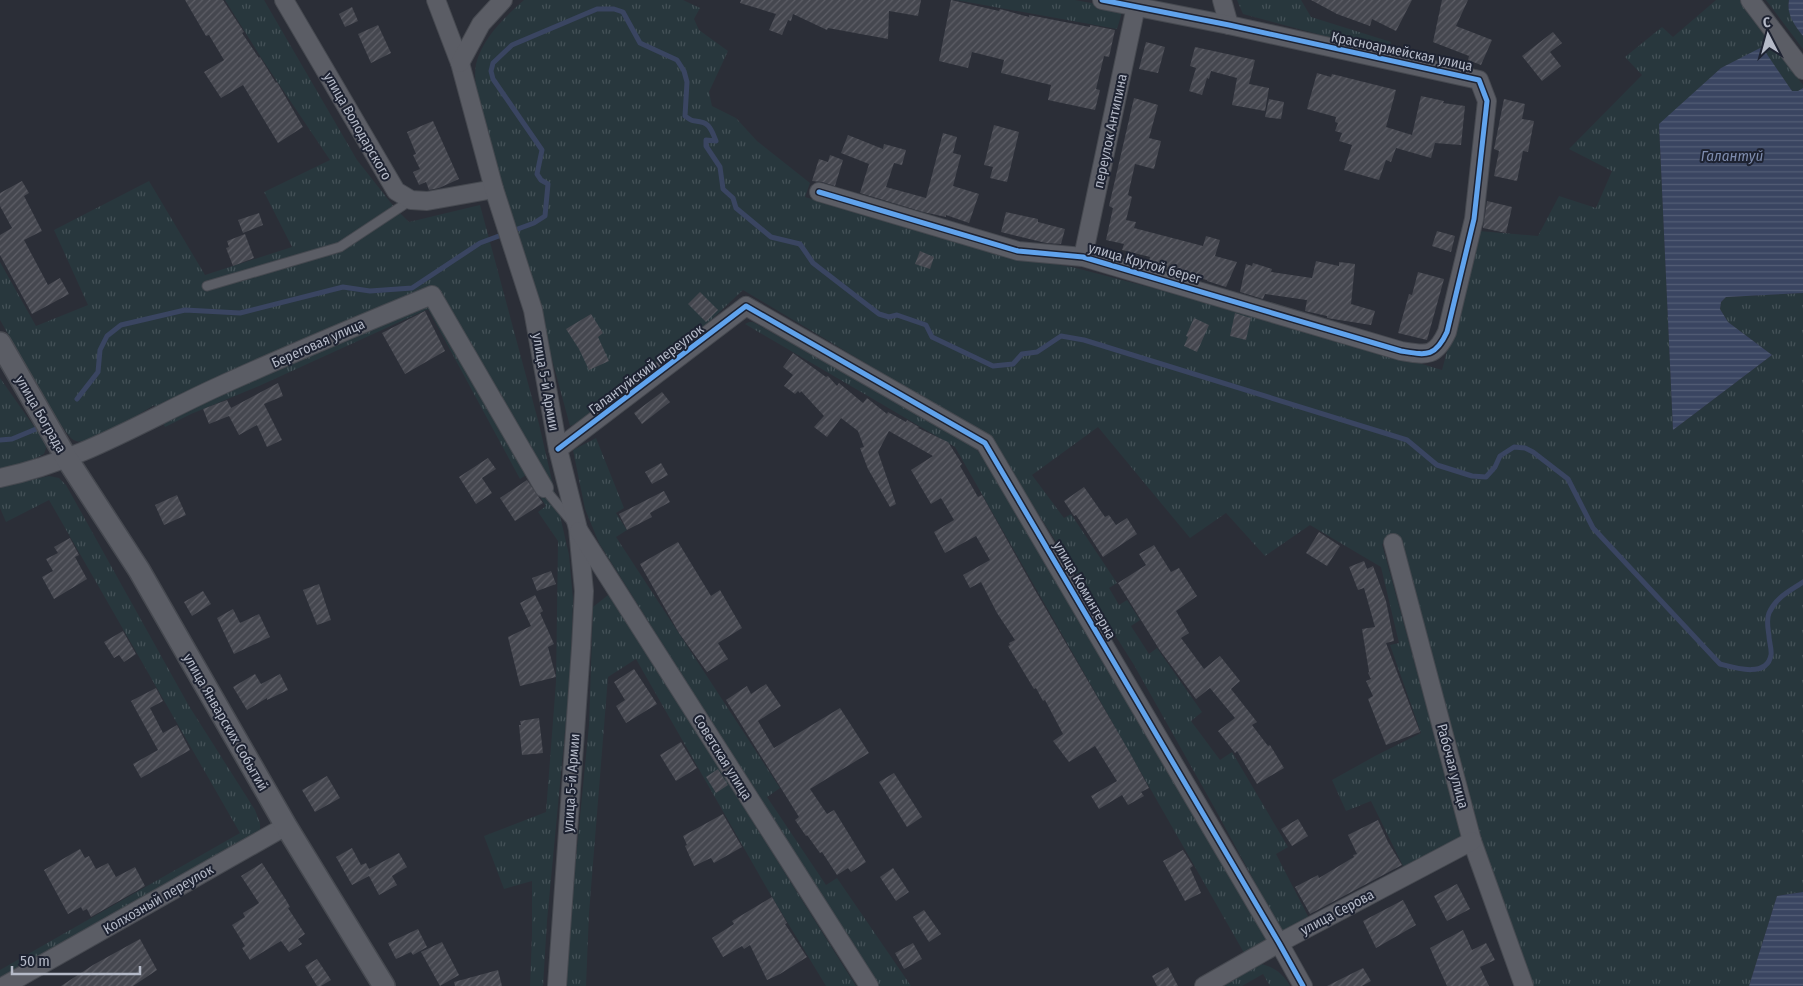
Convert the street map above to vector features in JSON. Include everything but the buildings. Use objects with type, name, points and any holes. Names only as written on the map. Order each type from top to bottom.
[{"type":"street","name":"улица Володарского","points":[[284,0],[396,191],[411,200]]},
{"type":"street","name":"улица 5-й Армии","points":[[436,0],[460,63],[494,189],[534,310],[558,449],[578,529],[584,591],[582,639],[556,986]]},
{"type":"street","points":[[460,63],[482,24],[503,0]]},
{"type":"street","name":"Красноармейская улица","points":[[1102,0],[1229,25],[1479,80],[1487,101],[1474,219],[1447,332],[1442,343],[1434,352]]},
{"type":"street","points":[[1222,0],[1229,25]]},
{"type":"street","points":[[1750,0],[1803,70]]},
{"type":"street","name":"переулок Антипина","points":[[1083,257],[1136,6]]},
{"type":"street","points":[[411,200],[427,201],[494,189]]},
{"type":"street","name":"улица Крутой берег","points":[[820,192],[1018,251],[1083,257],[1401,350],[1428,354],[1434,352]]},
{"type":"street","name":"Береговая улица","points":[[0,478],[25,473],[98,446],[213,389],[432,295],[544,488]]},
{"type":"street","name":"Галантуйский переулок","points":[[558,449],[746,306]]},
{"type":"street","name":"улица Коминтерна","points":[[746,306],[985,443],[1280,943],[1303,986]]},
{"type":"street","name":"улица Бограда","points":[[0,343],[67,459]]},
{"type":"street","name":"улица Январских Событий","points":[[67,459],[139,570],[286,826],[384,986]]},
{"type":"street","name":"Советская улица","points":[[578,529],[869,986]]},
{"type":"street","name":"Рабочая улица","points":[[1393,543],[1472,841],[1524,986]]},
{"type":"street","name":"Колхозный переулок","points":[[4,986],[286,826]]},
{"type":"street","name":"улица Серова","points":[[1204,986],[1280,943],[1472,841]]},
{"type":"lane","points":[[207,286],[340,247],[411,200]]},
{"type":"lane","points":[[544,488],[578,529]]},
{"type":"green space","points":[[225,0],[264,0],[357,160],[395,208],[409,222],[480,205],[539,424],[569,555],[573,599],[570,678],[547,921],[543,986],[530,986],[532,881],[504,889],[484,836],[546,812],[556,682],[558,541],[538,512],[546,506],[526,475],[520,479],[428,309],[165,427],[154,405],[115,428],[92,439],[83,441],[76,441],[71,438],[60,424],[0,320],[0,262],[36,326],[88,305],[54,230],[149,181],[205,275],[292,247],[264,192],[330,160]]},
{"type":"green space","points":[[524,0],[683,0],[700,8],[694,19],[699,30],[728,51],[709,92],[712,106],[736,118],[757,141],[810,183],[805,197],[995,254],[1072,267],[1276,320],[1442,370],[1479,231],[1538,236],[1559,196],[1596,208],[1612,171],[1569,149],[1642,75],[1625,57],[1662,27],[1673,37],[1716,0],[1740,0],[1803,85],[1803,88],[1798,91],[1792,91],[1762,48],[1721,68],[1659,125],[1673,430],[1772,355],[1728,322],[1720,309],[1721,302],[1726,297],[1803,293],[1803,892],[1777,896],[1749,986],[1532,986],[1486,856],[1401,539],[1382,544],[1463,840],[1404,868],[1371,801],[1346,811],[1332,780],[1421,733],[1390,645],[1399,643],[1381,567],[1310,525],[1265,556],[1226,513],[1190,538],[1098,427],[1032,475],[1064,518],[1071,514],[1117,583],[1109,588],[1119,605],[1127,600],[1140,620],[1131,626],[1149,654],[1157,648],[1202,712],[1191,721],[1220,760],[1232,752],[1288,847],[1276,854],[1310,920],[1283,934],[1134,665],[994,444],[971,426],[743,290],[679,350],[598,415],[570,426],[477,99],[475,82],[476,64],[484,45],[495,29]]},
{"type":"green space","points":[[956,0],[1075,0],[1123,9],[1117,29]]},
{"type":"green space","points":[[1237,0],[1301,0],[1311,17],[1391,42],[1388,53],[1243,14]]},
{"type":"green space","points":[[1766,0],[1789,0],[1788,6],[1796,27],[1803,36],[1803,49]]},
{"type":"green space","points":[[753,322],[947,430],[962,436],[977,450],[1025,515],[1267,939],[1264,946],[1247,958],[955,447],[745,324]]},
{"type":"green space","points":[[0,378],[47,445],[44,454],[25,463],[0,469]]},
{"type":"green space","points":[[596,438],[624,508],[616,513],[627,530],[616,537],[780,788],[767,797],[826,885],[837,878],[911,986],[878,986],[599,543],[585,509],[573,450]]},
{"type":"green space","points":[[49,476],[59,478],[66,485],[189,706],[255,810],[260,823],[260,832],[0,984],[0,970],[240,833],[49,500],[6,522],[0,508],[0,487]]},
{"type":"green space","points":[[608,595],[641,644],[856,986],[826,986],[769,892],[636,659],[608,677],[589,913],[586,986],[567,986],[568,940],[589,725],[593,607]]},
{"type":"green space","points":[[1260,964],[1278,971],[1290,986],[1270,986],[1263,974],[1242,986],[1216,986]]},
{"type":"water","points":[[1789,0],[1803,0],[1803,36],[1790,15]]},
{"type":"water","name":"Галантуй","points":[[1762,47],[1792,91],[1798,91],[1803,88],[1803,293],[1726,297],[1721,302],[1720,309],[1728,322],[1772,355],[1673,430],[1659,124],[1721,68]]},
{"type":"water","points":[[1803,892],[1803,986],[1749,986],[1777,896]]},
{"type":"waterway","points":[[77,399],[98,372],[100,350],[107,336],[121,325],[185,310],[240,313],[343,287],[370,291],[412,288],[480,243],[534,223],[545,216],[548,184],[541,180],[537,174],[542,150],[493,79],[491,71],[493,63],[512,45],[597,9],[614,9],[623,12],[640,43],[677,60],[684,71],[687,82],[685,116],[691,120],[707,124],[711,129],[716,141],[706,140],[706,146],[720,167],[723,189],[733,198],[736,208],[771,237],[800,244],[813,263],[879,314],[889,317],[897,315],[926,325],[932,337],[993,366],[1013,364],[1022,354],[1037,352],[1061,336],[1084,340],[1407,440],[1437,465],[1472,476],[1486,477],[1495,467],[1500,456],[1514,447],[1525,448],[1568,479],[1593,528],[1720,664],[1750,670],[1763,667],[1771,655],[1768,624],[1769,613],[1779,599],[1803,582]]},
{"type":"waterway","points":[[0,440],[12,439],[36,429]]},
{"type":"cycle path","points":[[819,192],[1018,251],[1083,257],[1401,351],[1423,354],[1434,350],[1447,332],[1474,219],[1487,101],[1479,80],[1229,25],[1102,0]]},
{"type":"cycle path","points":[[558,449],[746,306],[985,443],[1303,986]]}]
